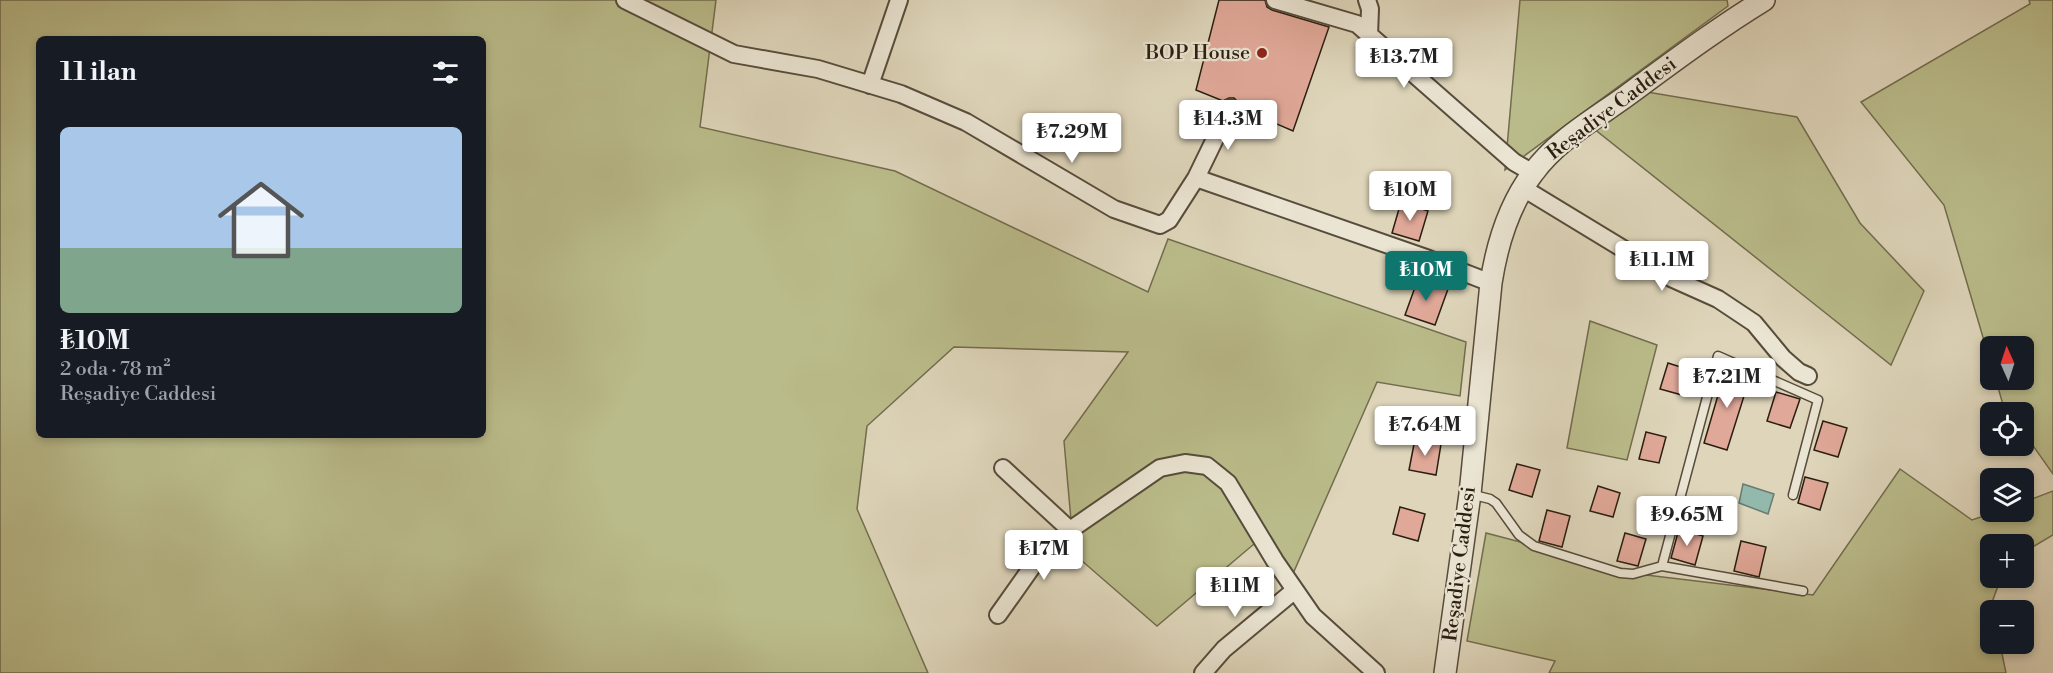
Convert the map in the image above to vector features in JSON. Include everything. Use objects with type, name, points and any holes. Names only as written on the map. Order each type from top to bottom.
[{"type":"street","points":[[625,0],[734,54],[818,69],[901,94],[966,122],[1114,209],[1160,225],[1169,220],[1196,178],[1230,108]]},
{"type":"street","points":[[870,85],[899,0]]},
{"type":"street","points":[[1275,0],[1357,24],[1515,162],[1528,180],[1671,278],[1719,299],[1754,323],[1783,358],[1799,372],[1808,376]]},
{"type":"street","points":[[1323,0],[1332,17]]},
{"type":"street","points":[[1367,0],[1370,9],[1369,35]]},
{"type":"street","name":"Reşadiye Caddesi","points":[[1445,673],[1470,494],[1491,283],[1503,229],[1528,180],[1561,144],[1756,2]]},
{"type":"street","points":[[1196,178],[1429,259],[1491,283]]},
{"type":"street","points":[[998,615],[1032,567],[1070,530],[1160,468],[1185,463],[1207,466],[1228,483],[1313,616],[1376,673]]},
{"type":"street","points":[[1003,468],[1070,530]]},
{"type":"street","points":[[1203,673],[1224,650],[1295,590]]},
{"type":"lane","points":[[1662,566],[1718,356],[1818,400],[1793,495]]},
{"type":"lane","points":[[1470,494],[1490,499],[1496,503],[1519,535],[1534,546],[1620,573],[1633,574],[1662,566],[1803,591]]},
{"type":"green space","points":[[0,0],[716,0],[700,127],[895,171],[1148,292],[1168,239],[1466,342],[1460,396],[1377,382],[1288,585],[1254,544],[1157,626],[1074,554],[1064,441],[1128,352],[954,347],[867,426],[857,509],[928,673],[0,673]]},
{"type":"green space","points":[[1520,0],[1727,0],[1728,6],[1505,170]]},
{"type":"green space","points":[[2029,0],[2053,0],[2053,474],[2034,447],[2034,402],[2002,402],[1999,390],[2034,390],[2034,336],[1983,336],[1944,205],[1861,102],[2030,4]]},
{"type":"green space","points":[[1647,92],[1797,117],[1860,223],[1924,291],[1891,365],[1588,124]]},
{"type":"green space","points":[[1590,321],[1657,345],[1627,460],[1567,448]]},
{"type":"green space","points":[[1900,469],[1972,520],[1980,517],[1980,522],[2034,522],[2034,498],[2053,491],[2053,535],[2034,546],[2034,534],[1980,534],[1980,588],[1997,588],[1993,600],[1980,600],[1980,654],[2002,654],[2006,673],[1549,673],[1555,661],[1467,641],[1486,533],[1646,575],[1813,595]]},
{"type":"water","points":[[1743,484],[1774,494],[1768,514],[1739,503]]},
{"type":"building","name":"BOP House","points":[[1219,0],[1265,0],[1267,7],[1272,10],[1329,27],[1293,131],[1240,108],[1234,98],[1223,101],[1196,90]]},
{"type":"building","points":[[1401,202],[1428,211],[1419,241],[1392,233]]},
{"type":"building","points":[[1418,279],[1448,289],[1435,325],[1405,315]]},
{"type":"building","points":[[1668,363],[1690,370],[1682,395],[1660,389]]},
{"type":"building","points":[[1726,368],[1750,377],[1727,450],[1704,443]]},
{"type":"building","points":[[1776,392],[1800,399],[1790,428],[1767,421]]},
{"type":"building","points":[[1823,421],[1847,428],[1838,457],[1814,450]]},
{"type":"building","points":[[1646,432],[1666,437],[1659,463],[1639,459]]},
{"type":"building","points":[[1415,439],[1441,444],[1436,475],[1409,470]]},
{"type":"building","points":[[1517,464],[1540,470],[1532,497],[1509,490]]},
{"type":"building","points":[[1805,477],[1828,483],[1820,510],[1798,503]]},
{"type":"building","points":[[1598,486],[1620,493],[1613,517],[1590,511]]},
{"type":"building","points":[[1400,507],[1425,514],[1418,541],[1393,534]]},
{"type":"building","points":[[1547,510],[1570,516],[1562,547],[1539,541]]},
{"type":"building","points":[[1679,529],[1703,536],[1695,565],[1671,558]]},
{"type":"building","points":[[1625,533],[1646,539],[1638,566],[1617,561]]},
{"type":"building","points":[[1741,541],[1766,547],[1759,577],[1734,571]]},
{"type":"place","name":"BOP House","points":[[1262,53]]}]
